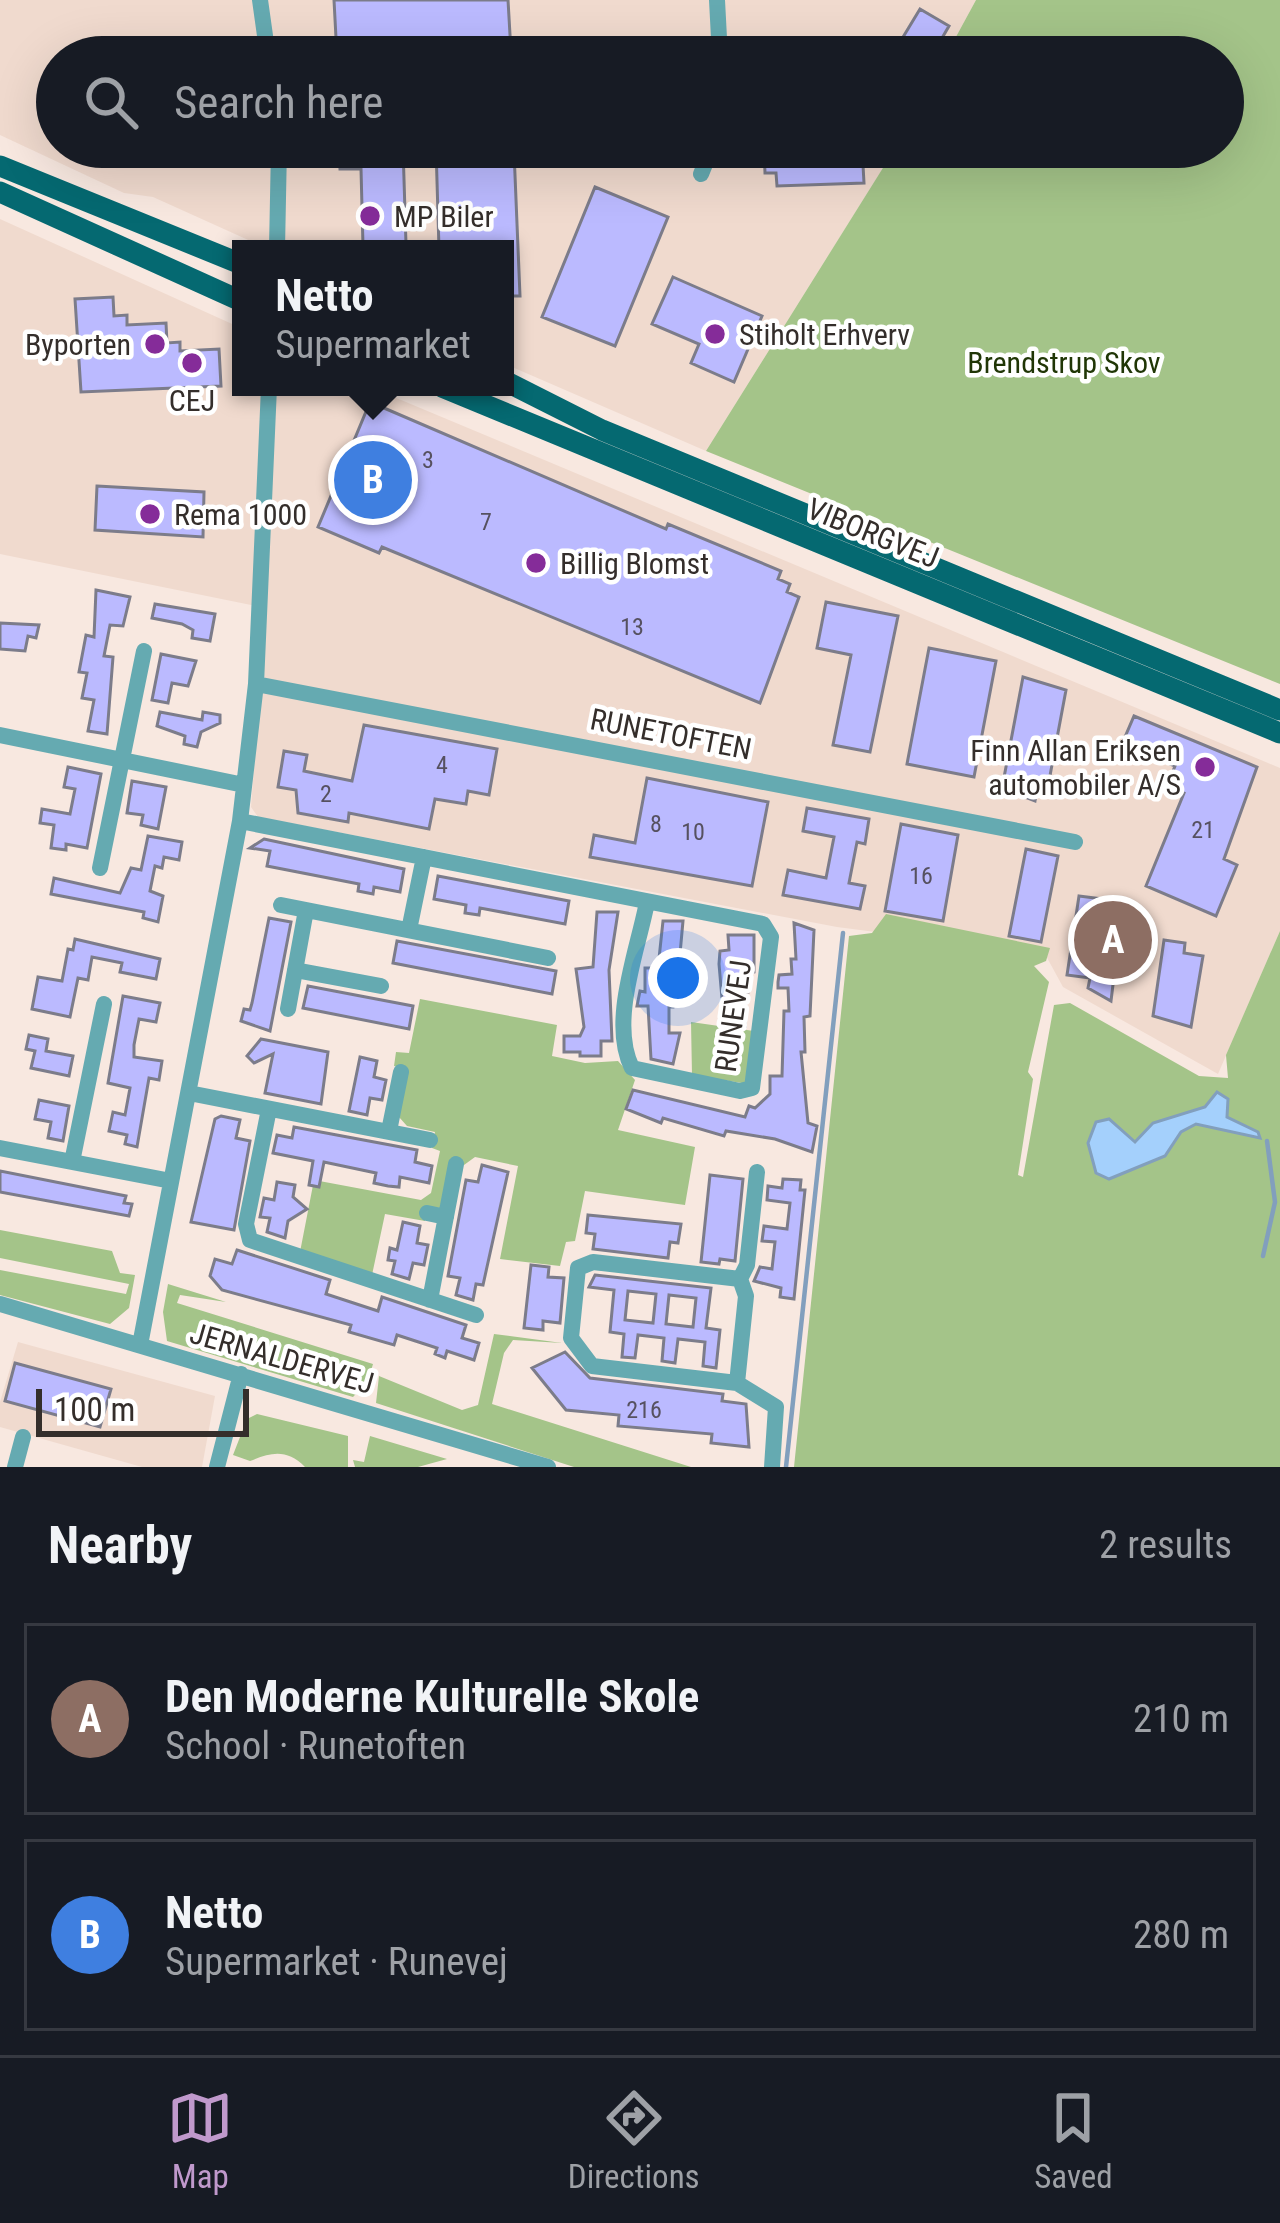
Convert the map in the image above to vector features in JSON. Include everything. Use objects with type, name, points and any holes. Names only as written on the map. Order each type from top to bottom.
[{"type":"main road","points":[[0,166],[232,260]]},
{"type":"main road","points":[[0,192],[232,297]]},
{"type":"main road","name":"VIBORGVEJ","points":[[514,386],[602,430],[1280,710]]},
{"type":"main road","name":"VIBORGVEJ","points":[[464,396],[1280,733]]},
{"type":"street","points":[[260,0],[265,36]]},
{"type":"street","points":[[717,0],[719,36]]},
{"type":"street","points":[[277,240],[279,168]]},
{"type":"street","points":[[701,174],[703,168]]},
{"type":"street","points":[[140,1345],[240,821],[256,684],[269,396]]},
{"type":"street","points":[[100,868],[144,651]]},
{"type":"street","name":"RUNETOFTEN","points":[[256,684],[1075,842]]},
{"type":"street","points":[[0,735],[244,785]]},
{"type":"street","name":"RUNEVEJ","points":[[240,821],[647,902],[770,929],[752,1088],[740,1091],[632,1068],[624,1040],[625,1014],[647,902]]},
{"type":"street","points":[[409,930],[424,857]]},
{"type":"street","points":[[281,905],[548,958]]},
{"type":"street","points":[[288,1009],[306,910]]},
{"type":"street","points":[[295,970],[381,986]]},
{"type":"street","points":[[72,1162],[104,1004]]},
{"type":"street","points":[[389,1131],[401,1072]]},
{"type":"street","points":[[189,1093],[430,1140]]},
{"type":"street","points":[[269,1109],[246,1224],[250,1240],[476,1315]]},
{"type":"street","points":[[0,1148],[171,1181]]},
{"type":"street","points":[[430,1300],[437,1215],[456,1164]]},
{"type":"street","points":[[736,1383],[746,1296],[740,1279],[747,1265],[757,1172]]},
{"type":"street","points":[[740,1279],[588,1262],[576,1272],[571,1335],[596,1368],[736,1383],[776,1407],[772,1467]]},
{"type":"street","name":"JERNALDERVEJ","points":[[0,1304],[548,1467]]},
{"type":"street","points":[[217,1467],[242,1374]]},
{"type":"street","points":[[15,1467],[23,1437]]},
{"type":"shaded area","points":[[0,0],[976,0],[956,36],[36,36],[36,152],[0,135]]},
{"type":"shaded area","points":[[71,168],[883,168],[706,451],[514,368],[514,240],[248,240],[153,197],[124,193]]},
{"type":"shaded area","points":[[0,219],[232,324],[232,396],[391,396],[1280,768],[1280,931],[1218,1074],[1063,987],[1045,954],[837,927],[258,817],[251,807],[266,608],[0,554]]},
{"type":"shaded area","points":[[18,1342],[215,1396],[202,1467],[142,1467],[0,1427],[0,1402]]},
{"type":"green space","name":"Brendstrup Skov","points":[[976,0],[1280,0],[1280,684],[706,451],[883,168],[1244,168],[1244,36],[956,36]]},
{"type":"green space","points":[[886,914],[1050,948],[1046,961],[1034,966],[1049,982],[1028,1072],[1033,1079],[1018,1175],[1023,1177],[1054,1005],[1070,1003],[1199,1076],[1228,1078],[1226,1055],[1280,931],[1280,1467],[794,1467],[849,936],[872,933]]},
{"type":"green space","points":[[420,999],[557,1025],[552,1056],[585,1063],[618,1061],[635,1080],[618,1130],[695,1147],[685,1205],[585,1191],[575,1241],[566,1242],[560,1266],[500,1259],[518,1166],[475,1157],[464,1165],[451,1162],[440,1208],[428,1207],[425,1221],[385,1214],[372,1275],[300,1252],[314,1180],[421,1200],[431,1193],[440,1151],[432,1148],[435,1132],[407,1126],[399,1117],[408,1068],[394,1066],[396,1052],[409,1053]]},
{"type":"green space","points":[[691,1022],[754,1031],[748,1084],[692,1075]]},
{"type":"green space","points":[[0,1230],[112,1251],[120,1273],[135,1275],[129,1308],[110,1324],[0,1295],[0,1270],[126,1294],[129,1284],[0,1258]]},
{"type":"green space","points":[[168,1284],[226,1302],[180,1295],[177,1303],[373,1364],[368,1381],[353,1397],[167,1341],[163,1312]]},
{"type":"green space","points":[[494,1334],[562,1343],[513,1340],[504,1353],[492,1404],[691,1467],[574,1467],[376,1403],[379,1376],[462,1410],[478,1405]]},
{"type":"green space","points":[[257,1414],[348,1436],[348,1467],[305,1467],[279,1454],[250,1461],[233,1455],[247,1419]]},
{"type":"green space","points":[[370,1436],[447,1459],[418,1467],[355,1467],[353,1460],[364,1462]]},
{"type":"water","points":[[1217,1092],[1228,1099],[1227,1117],[1258,1132],[1260,1138],[1196,1124],[1181,1132],[1165,1156],[1109,1179],[1096,1173],[1088,1143],[1096,1122],[1109,1119],[1135,1142],[1153,1123],[1205,1107]]},
{"type":"building","points":[[334,0],[508,0],[510,36],[336,36]]},
{"type":"building","points":[[920,9],[949,26],[943,36],[904,36]]},
{"type":"building","points":[[404,168],[406,240],[363,240],[361,169],[340,169]]},
{"type":"building","points":[[437,168],[515,168],[520,296],[514,296],[514,240],[439,240]]},
{"type":"building","points":[[765,168],[863,168],[864,183],[777,186],[776,173],[765,173]]},
{"type":"building","points":[[595,187],[668,217],[615,346],[542,317]]},
{"type":"building","name":"Stiholt Erhverv","points":[[673,277],[762,316],[734,382],[691,363],[699,344],[652,324]]},
{"type":"building","name":"Byporten","points":[[113,297],[114,316],[127,315],[127,325],[166,323],[167,343],[180,342],[180,351],[219,349],[221,386],[81,392],[75,299]]},
{"type":"building","name":"Billig Blomst","points":[[370,402],[666,529],[668,524],[781,571],[778,579],[790,584],[787,592],[799,597],[760,703],[382,547],[379,553],[318,527]]},
{"type":"building","name":"Rema 1000","points":[[97,486],[204,492],[203,537],[95,530]]},
{"type":"building","points":[[96,590],[130,597],[123,626],[110,625],[104,656],[113,657],[107,734],[88,731],[94,700],[82,698],[87,673],[79,672],[86,635],[94,637]]},
{"type":"building","points":[[826,602],[898,616],[870,752],[833,745],[851,655],[817,648]]},
{"type":"building","points":[[155,604],[215,614],[210,641],[192,638],[193,630],[182,624],[152,618]]},
{"type":"building","points":[[0,623],[39,625],[36,638],[28,636],[25,651],[0,649]]},
{"type":"building","points":[[929,648],[996,661],[974,777],[907,764]]},
{"type":"building","points":[[161,654],[196,661],[188,686],[172,683],[168,703],[152,700]]},
{"type":"building","points":[[1023,677],[1066,690],[1046,797],[1036,795],[1035,801],[1002,788]]},
{"type":"building","points":[[160,712],[202,720],[203,712],[220,715],[220,723],[201,732],[197,747],[184,744],[185,736],[157,726]]},
{"type":"building","points":[[1134,716],[1257,767],[1224,859],[1237,865],[1216,916],[1146,886],[1184,793],[1167,786],[1175,766],[1122,744]]},
{"type":"building","points":[[364,725],[497,749],[489,795],[468,791],[466,804],[435,799],[429,829],[349,813],[348,822],[298,813],[296,790],[278,787],[284,751],[307,755],[304,771],[352,781]]},
{"type":"building","points":[[68,767],[101,774],[87,848],[66,844],[66,850],[51,848],[54,825],[40,823],[42,809],[70,814],[75,789],[64,787]]},
{"type":"building","points":[[647,778],[768,802],[752,886],[590,857],[594,835],[635,843]]},
{"type":"building","points":[[132,781],[166,787],[158,829],[141,825],[143,815],[127,813]]},
{"type":"building","points":[[807,808],[869,819],[865,844],[857,842],[849,883],[865,886],[860,909],[783,895],[788,870],[826,878],[834,837],[803,831]]},
{"type":"building","points":[[901,824],[958,835],[943,921],[885,911]]},
{"type":"building","points":[[148,836],[182,842],[179,860],[164,857],[162,868],[155,866],[150,891],[163,896],[158,922],[143,918],[144,912],[51,894],[54,878],[120,893],[131,868],[141,870]]},
{"type":"building","points":[[264,839],[404,869],[400,892],[374,887],[373,894],[358,891],[359,884],[267,866],[270,851],[250,848]]},
{"type":"building","points":[[1026,849],[1058,856],[1041,942],[1009,936]]},
{"type":"building","points":[[438,876],[569,901],[565,924],[480,908],[479,915],[465,913],[466,905],[434,899]]},
{"type":"building","points":[[1079,896],[1103,899],[1102,907],[1122,911],[1111,1001],[1088,988],[1090,978],[1067,975]]},
{"type":"building","points":[[597,912],[618,912],[609,970],[612,1041],[601,1041],[601,1056],[580,1056],[580,1052],[564,1052],[564,1036],[580,1036],[584,1027],[576,969],[593,967]]},
{"type":"building","points":[[269,918],[291,922],[270,1031],[241,1021],[244,1009],[250,1010],[252,1003]]},
{"type":"building","points":[[663,921],[683,921],[678,976],[687,980],[686,992],[674,992],[673,1007],[669,1007],[669,1033],[680,1033],[673,1064],[651,1059],[648,1006],[637,1006],[640,991],[645,992],[645,968],[658,968]]},
{"type":"building","points":[[794,923],[814,930],[810,1016],[804,1017],[805,1052],[801,1052],[808,1123],[817,1126],[812,1152],[775,1139],[726,1131],[724,1136],[663,1118],[661,1123],[626,1109],[633,1090],[745,1117],[749,1106],[755,1108],[770,1094],[770,1076],[782,1076],[784,1011],[789,1011],[788,988],[778,988],[778,982],[779,975],[792,974]]},
{"type":"building","points":[[728,935],[754,935],[754,972],[747,973],[748,992],[743,992],[745,1026],[724,1022],[719,964],[720,951],[729,950]]},
{"type":"building","points":[[75,939],[160,959],[156,979],[120,972],[122,963],[92,957],[88,980],[78,978],[70,1017],[32,1009],[38,977],[62,981],[68,949],[73,950]]},
{"type":"building","points":[[1164,940],[1185,943],[1184,953],[1203,956],[1191,1027],[1153,1016]]},
{"type":"building","points":[[397,941],[556,971],[552,994],[393,963]]},
{"type":"building","points":[[308,986],[413,1006],[409,1029],[303,1008]]},
{"type":"building","points":[[123,996],[160,1003],[156,1022],[139,1019],[134,1045],[134,1057],[162,1061],[159,1080],[149,1078],[137,1147],[125,1144],[127,1135],[109,1131],[113,1112],[125,1115],[130,1088],[108,1083]]},
{"type":"building","points":[[29,1035],[48,1039],[46,1051],[73,1056],[69,1076],[31,1068],[35,1051],[26,1049]]},
{"type":"building","points":[[261,1039],[328,1052],[321,1104],[265,1093],[273,1054],[254,1063],[247,1056]]},
{"type":"building","points":[[360,1057],[377,1061],[374,1077],[386,1080],[382,1100],[370,1098],[367,1115],[349,1111]]},
{"type":"building","points":[[39,1100],[69,1106],[63,1141],[48,1138],[51,1122],[35,1119]]},
{"type":"building","points":[[215,1119],[240,1120],[236,1138],[250,1141],[234,1230],[191,1222]]},
{"type":"building","points":[[294,1127],[417,1150],[415,1162],[432,1166],[429,1183],[400,1177],[399,1187],[388,1186],[374,1183],[376,1173],[324,1162],[319,1187],[309,1185],[313,1161],[273,1153],[277,1135],[292,1138]]},
{"type":"building","points":[[482,1165],[508,1172],[483,1285],[476,1284],[473,1300],[456,1295],[460,1278],[448,1276],[466,1180],[478,1182]]},
{"type":"building","points":[[0,1171],[126,1196],[124,1203],[132,1204],[129,1216],[0,1192]]},
{"type":"building","points":[[710,1175],[743,1179],[735,1261],[701,1262]]},
{"type":"building","points":[[783,1179],[801,1180],[800,1190],[805,1190],[794,1299],[780,1297],[781,1288],[754,1281],[760,1267],[772,1269],[775,1242],[762,1241],[764,1226],[787,1229],[790,1203],[767,1200],[768,1186],[782,1188]]},
{"type":"building","points":[[277,1182],[295,1185],[293,1197],[307,1209],[288,1221],[285,1238],[267,1232],[270,1218],[260,1217],[264,1198],[274,1200]]},
{"type":"building","points":[[588,1215],[681,1224],[678,1243],[670,1242],[668,1258],[593,1249],[595,1234],[586,1233]]},
{"type":"building","points":[[403,1222],[420,1226],[417,1243],[428,1245],[424,1265],[413,1263],[409,1279],[392,1274],[395,1261],[388,1260],[390,1248],[397,1250]]},
{"type":"building","points":[[237,1250],[330,1280],[326,1294],[378,1311],[382,1297],[466,1325],[462,1338],[479,1343],[474,1360],[447,1351],[445,1358],[435,1354],[437,1348],[397,1335],[394,1345],[349,1332],[351,1325],[222,1290],[210,1276],[215,1259],[232,1264]]},
{"type":"building","points":[[531,1265],[549,1267],[548,1277],[564,1278],[560,1323],[543,1321],[543,1330],[524,1328]]},
{"type":"building","points":[[595,1275],[711,1288],[706,1328],[720,1330],[716,1368],[703,1366],[705,1342],[678,1339],[675,1363],[662,1361],[664,1338],[638,1335],[635,1358],[622,1357],[624,1334],[610,1332],[614,1290],[589,1287]],"holes":[[[628,1291],[656,1294],[653,1323],[625,1320]],[[669,1295],[696,1298],[693,1327],[666,1324]]]},
{"type":"building","points":[[565,1352],[590,1378],[723,1394],[722,1401],[746,1404],[749,1447],[711,1443],[712,1434],[618,1426],[619,1415],[566,1410],[532,1368]]},
{"type":"building","points":[[15,1363],[111,1389],[100,1427],[5,1401]]},
{"type":"waterway","points":[[786,1467],[843,933]]},
{"type":"waterway","points":[[1263,1256],[1275,1202],[1267,1141]]},
{"type":"place","name":"MP Biler","points":[[370,216]]},
{"type":"place","name":"Stiholt Erhverv","points":[[715,334]]},
{"type":"place","name":"Byporten","points":[[155,344]]},
{"type":"place","name":"CEJ","points":[[192,363]]},
{"type":"place","name":"Netto","points":[[373,480]]},
{"type":"place","name":"Rema 1000","points":[[150,514]]},
{"type":"place","name":"Billig Blomst","points":[[536,563]]},
{"type":"place","name":"Finn Allan Eriksen automobiler A/S","points":[[1205,767]]},
{"type":"place","name":"Den Moderne Kulturelle Skole","points":[[1113,940]]}]
